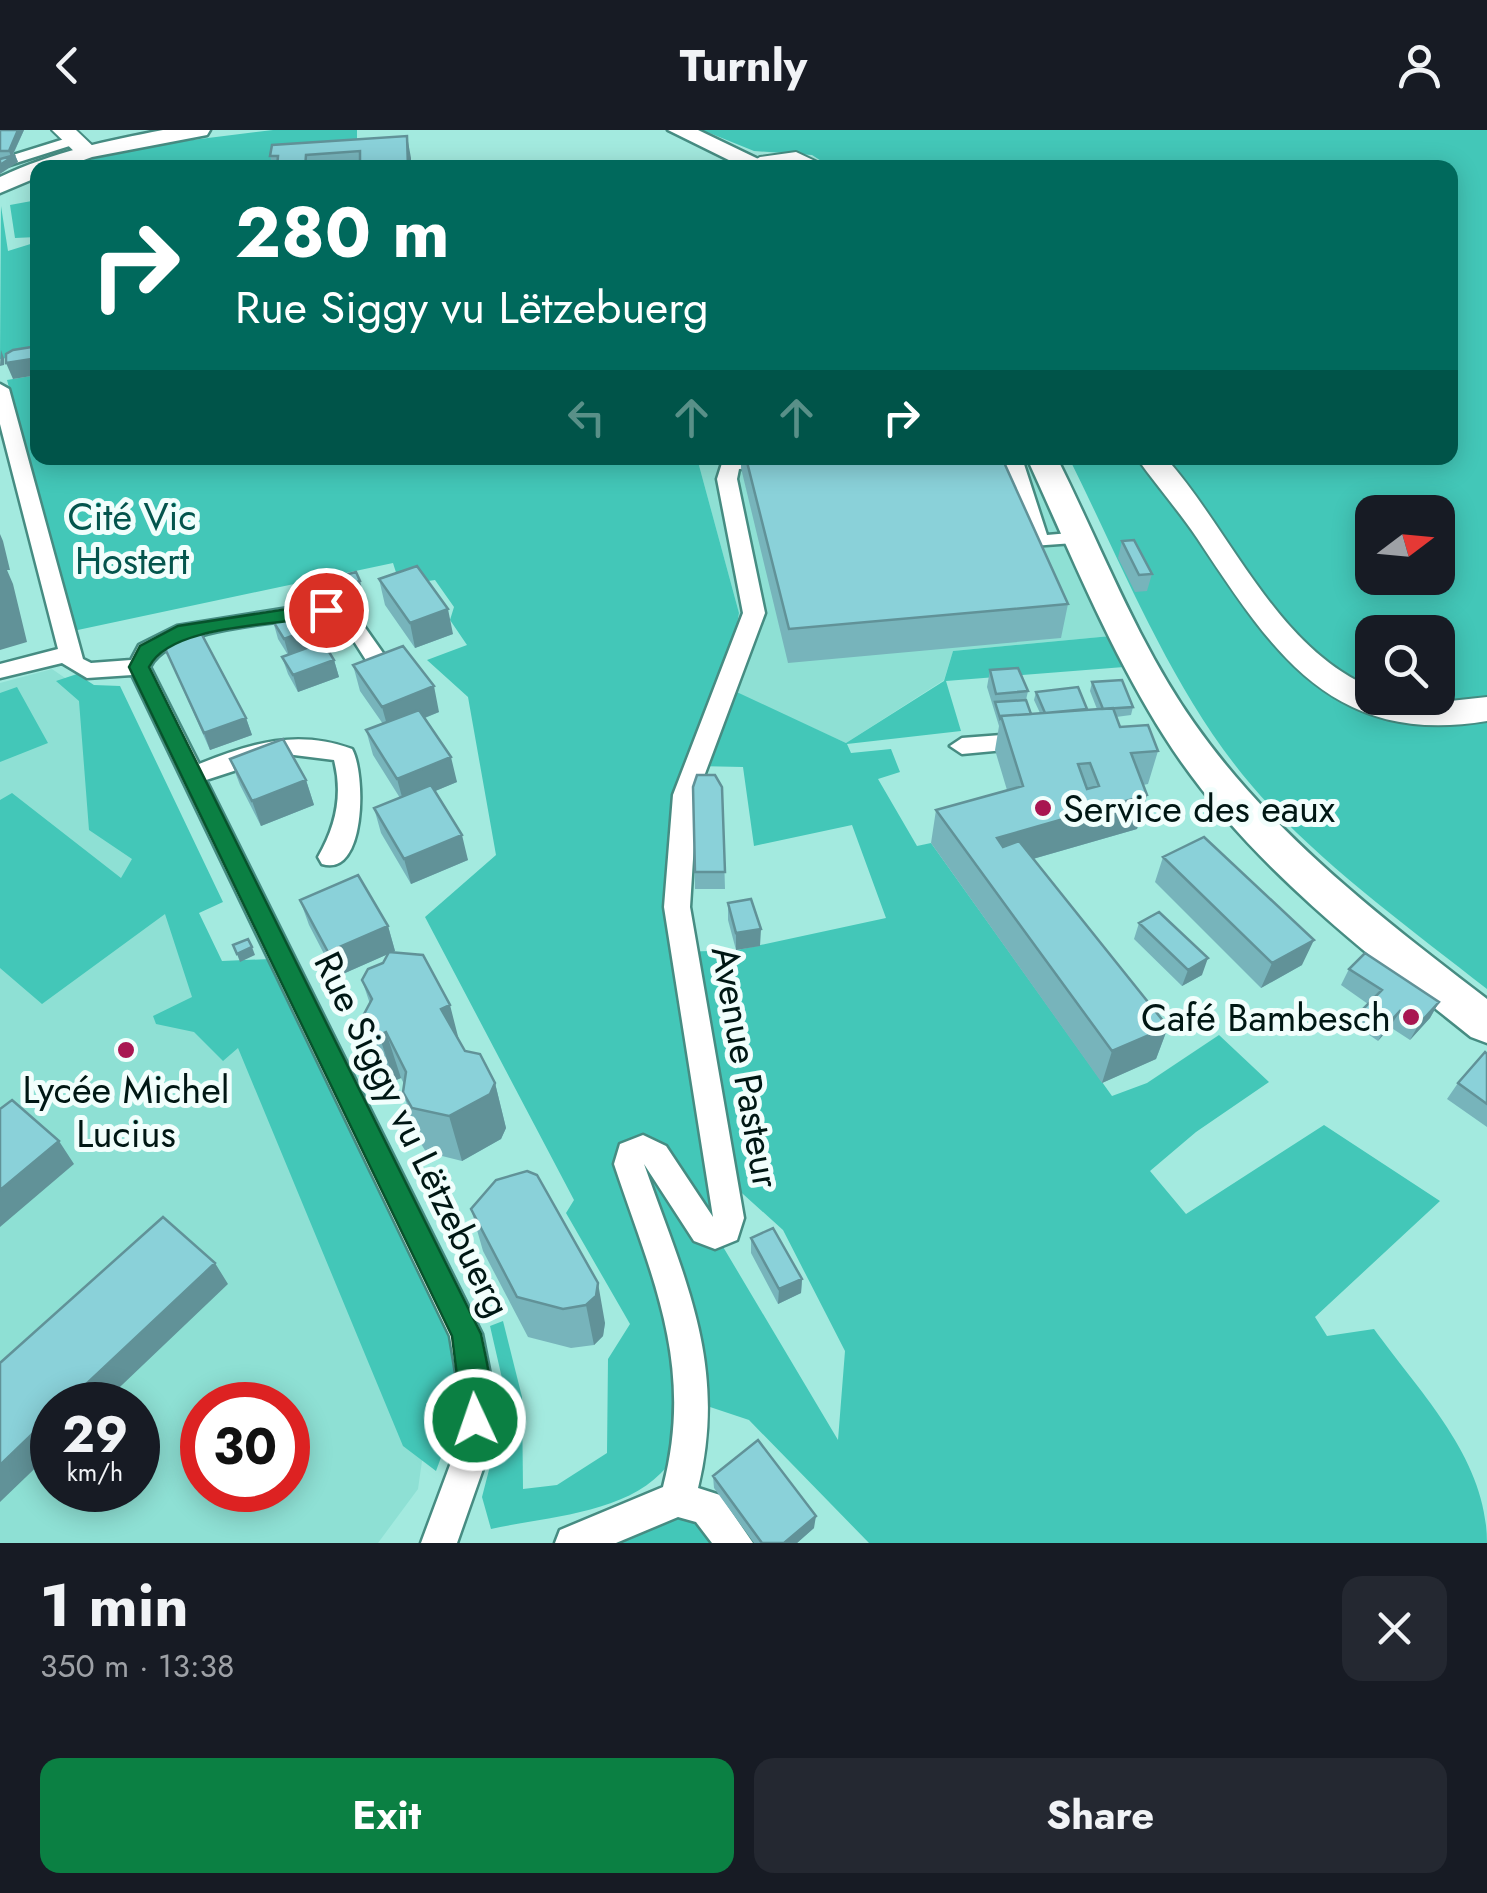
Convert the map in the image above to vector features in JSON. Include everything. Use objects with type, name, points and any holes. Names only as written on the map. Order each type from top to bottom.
[{"type":"main road","points":[[679,130],[749,160]]},
{"type":"main road","points":[[49,160],[75,140],[187,132]]},
{"type":"main road","points":[[0,186],[30,172]]},
{"type":"main road","points":[[1045,465],[1081,538],[1161,731],[1308,876],[1374,935],[1487,1024]]},
{"type":"main road","points":[[1157,465],[1208,528],[1288,643],[1310,666],[1342,687],[1387,705],[1430,714],[1487,710]]},
{"type":"street","points":[[0,164],[75,140]]},
{"type":"street","points":[[0,389],[74,663],[87,671],[139,667],[147,650],[186,630],[326,610],[343,614],[379,663]]},
{"type":"street","name":"Avenue Pasteur","points":[[678,1499],[690,1454],[694,1402],[686,1341],[629,1164],[631,1153],[643,1148],[654,1156],[705,1231],[715,1235],[726,1230],[729,1218],[677,907],[685,795],[754,612],[727,479],[730,465]]},
{"type":"street","points":[[1014,465],[1039,542],[1081,538]]},
{"type":"street","points":[[0,671],[70,653]]},
{"type":"street","name":"Rue Siggy vu Lëtzebuerg","points":[[139,667],[466,1334],[476,1390],[474,1449],[439,1543]]},
{"type":"street","points":[[962,746],[1052,739]]},
{"type":"street","points":[[192,776],[285,744],[327,746],[344,755],[350,771],[344,841],[331,857]]},
{"type":"street","points":[[573,1543],[678,1499],[707,1508],[734,1543]]},
{"type":"shaded area","points":[[699,465],[1028,465],[1111,636],[953,651],[944,680],[846,743],[726,688],[739,613]]},
{"type":"shaded area","name":"Lycée Michel Lucius","points":[[52,669],[90,695],[426,1433],[418,1489],[378,1543],[0,1543],[0,683]]},
{"type":"green space","points":[[273,130],[357,130],[357,160],[89,160],[144,146]]},
{"type":"green space","points":[[702,130],[1487,130],[1487,989],[1322,856],[1238,769],[1157,640],[1072,465],[1458,465],[1458,160],[820,160],[812,155],[754,151]]},
{"type":"green space","points":[[30,201],[30,237],[15,238],[10,205]]},
{"type":"green space","points":[[1,206],[8,251],[30,244],[30,354],[0,359]]},
{"type":"green space","name":"Cité Vic Hostert","points":[[30,376],[30,465],[699,465],[739,613],[726,687],[846,743],[944,681],[953,651],[1111,636],[1124,667],[946,681],[961,731],[847,744],[851,753],[891,749],[900,772],[878,779],[917,846],[931,843],[1112,1096],[1147,1083],[1219,1035],[1269,1082],[1196,1132],[1150,1171],[1186,1214],[1324,1125],[1440,1201],[1315,1317],[1327,1336],[1374,1329],[1464,1456],[1484,1512],[1487,1543],[869,1543],[749,1420],[695,1402],[673,1458],[644,1487],[604,1506],[491,1529],[482,1497],[507,1400],[490,1326],[503,1321],[522,1397],[523,1489],[557,1485],[607,1453],[608,1359],[630,1324],[566,1213],[574,1200],[425,917],[496,855],[468,697],[427,660],[467,645],[450,620],[454,607],[435,580],[400,585],[393,563],[73,631],[7,380]],"holes":[[[696,766],[743,767],[754,846],[852,825],[886,918],[737,950],[681,952]],[[723,1176],[783,1230],[845,1351],[838,1440],[716,1235]]]},
{"type":"green space","points":[[77,674],[94,685],[120,686],[223,902],[199,913],[222,961],[270,959],[449,1330],[461,1384],[451,1399],[426,1403],[426,1433],[443,1452],[436,1471],[403,1446],[238,1048],[223,1061],[194,1032],[156,1024],[153,1016],[192,997],[165,914],[42,1004],[0,968],[0,800],[12,793],[121,878],[132,859],[89,830],[79,701],[56,681]]},
{"type":"green space","points":[[17,687],[48,743],[0,762],[0,693]]},
{"type":"green space","points":[[675,1518],[699,1524],[715,1543],[612,1543]]},
{"type":"building","points":[[0,130],[18,130],[9,151],[0,151]]},
{"type":"building","points":[[407,136],[408,160],[360,160],[360,151],[306,155],[306,160],[278,160],[278,156],[270,156],[272,145]]},
{"type":"building","points":[[30,347],[30,359],[6,363],[6,354]]},
{"type":"building","points":[[748,465],[1005,465],[1068,604],[789,629]]},
{"type":"building","points":[[1134,540],[1152,574],[1139,575],[1122,541]]},
{"type":"building","points":[[417,566],[448,609],[410,623],[379,579]]},
{"type":"building","points":[[356,572],[360,581],[345,585],[341,576]]},
{"type":"building","points":[[311,607],[323,624],[284,639],[273,621]]},
{"type":"building","points":[[200,631],[246,718],[204,733],[163,644]]},
{"type":"building","points":[[323,642],[334,660],[293,675],[282,657]]},
{"type":"building","points":[[403,646],[434,686],[382,707],[353,665]]},
{"type":"building","points":[[1018,668],[1028,691],[996,694],[990,670]]},
{"type":"building","points":[[1122,680],[1133,707],[1103,709],[1092,682]]},
{"type":"building","points":[[1078,687],[1087,709],[1045,713],[1036,692]]},
{"type":"building","points":[[1026,700],[1031,714],[1000,718],[995,702]]},
{"type":"building","points":[[1113,708],[1120,727],[1148,725],[1158,751],[1131,753],[1147,795],[997,838],[1003,847],[1019,841],[1168,1027],[1112,1051],[936,810],[1023,786],[1001,716]],"holes":[[[1090,763],[1099,786],[1087,789],[1078,764]]]},
{"type":"building","points":[[419,710],[451,757],[397,779],[366,730]]},
{"type":"building","points":[[283,739],[306,780],[252,801],[230,759]]},
{"type":"building","points":[[697,775],[715,775],[722,787],[725,872],[695,872],[693,787]]},
{"type":"building","points":[[431,785],[462,835],[404,859],[374,808]]},
{"type":"building","points":[[1204,837],[1314,940],[1272,963],[1163,857]]},
{"type":"building","points":[[358,875],[388,926],[328,952],[300,900]]},
{"type":"building","points":[[751,899],[761,929],[736,933],[728,903]]},
{"type":"building","points":[[1159,912],[1208,958],[1188,970],[1139,923]]},
{"type":"building","points":[[248,939],[252,947],[237,954],[233,945]]},
{"type":"building","points":[[389,952],[423,955],[450,1005],[441,1009],[465,1051],[480,1054],[495,1083],[490,1094],[449,1116],[412,1108],[403,1092],[406,1072],[386,1032],[379,1035],[363,1016],[372,999],[362,980],[368,969],[383,963]]},
{"type":"building","points":[[1365,953],[1439,1002],[1419,1024],[1400,1011],[1387,1025],[1363,1009],[1382,990],[1349,969]]},
{"type":"building","points":[[1487,1054],[1487,1104],[1458,1083]]},
{"type":"building","points":[[12,1100],[59,1141],[0,1190],[0,1109]]},
{"type":"building","points":[[527,1171],[537,1175],[598,1283],[596,1296],[586,1305],[563,1309],[517,1297],[471,1209],[496,1180]]},
{"type":"building","points":[[163,1217],[215,1263],[88,1382],[30,1382],[30,1436],[0,1465],[0,1363]]},
{"type":"building","points":[[773,1228],[802,1279],[779,1289],[751,1238]]},
{"type":"building","points":[[758,1440],[816,1516],[784,1543],[762,1543],[713,1476]]},
{"type":"place","name":"Service des eaux","points":[[1043,808]]},
{"type":"place","name":"Café Bambesch","points":[[1411,1017]]},
{"type":"place","name":"Lycée Michel Lucius","points":[[126,1050]]},
{"type":"route","points":[[326,610],[186,630],[147,650],[139,667],[466,1334],[476,1390],[475,1420]]}]
